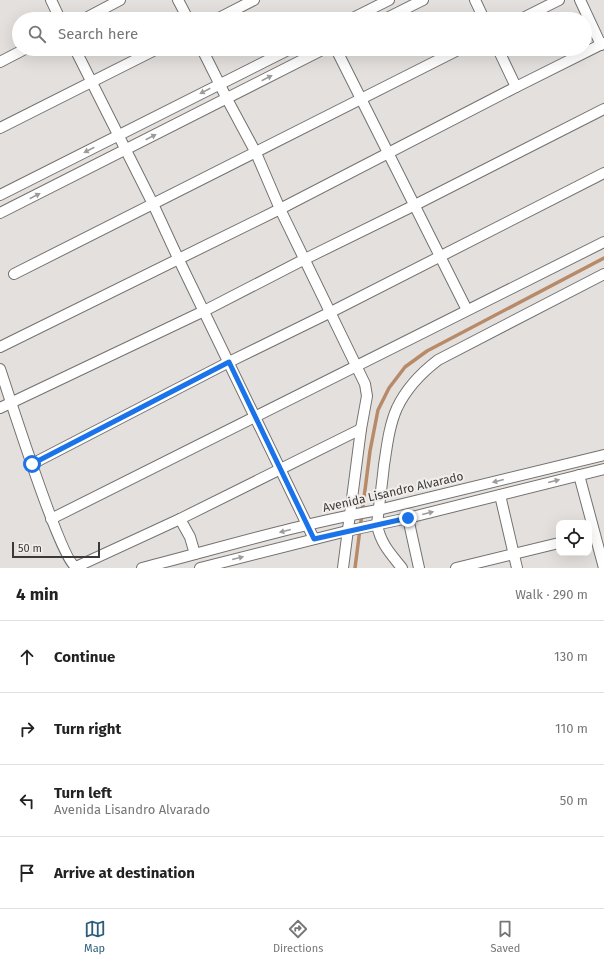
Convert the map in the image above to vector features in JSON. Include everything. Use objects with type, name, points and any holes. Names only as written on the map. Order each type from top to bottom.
[{"type":"street","points":[[50,0],[56,12]]},
{"type":"street","points":[[97,12],[120,0]]},
{"type":"street","points":[[178,0],[184,12]]},
{"type":"street","points":[[231,12],[254,0]]},
{"type":"street","points":[[365,12],[389,0]]},
{"type":"street","points":[[399,12],[423,0]]},
{"type":"street","points":[[475,0],[481,12]]},
{"type":"street","points":[[535,12],[559,0]]},
{"type":"street","points":[[580,0],[586,12]]},
{"type":"street","points":[[592,23],[603,44],[592,49]]},
{"type":"street","points":[[0,62],[12,56]]},
{"type":"street","points":[[78,56],[153,204],[314,539]]},
{"type":"street","points":[[0,128],[143,56]]},
{"type":"street","points":[[205,56],[256,152],[280,209],[365,384],[367,396],[361,429],[343,568]]},
{"type":"street","points":[[0,195],[276,56]]},
{"type":"street","points":[[0,213],[310,56]]},
{"type":"street","points":[[339,56],[468,310]]},
{"type":"street","points":[[14,274],[446,56]]},
{"type":"street","points":[[501,56],[516,87]]},
{"type":"street","points":[[0,347],[280,209],[579,56]]},
{"type":"street","points":[[0,408],[204,311],[604,109]]},
{"type":"street","points":[[32,464],[229,362],[331,312],[604,173]]},
{"type":"street","points":[[51,519],[604,242]]},
{"type":"street","points":[[402,568],[386,549],[380,538],[377,525],[387,443],[392,421],[397,407],[410,387],[422,372],[438,360],[604,274]]},
{"type":"street","points":[[0,370],[51,519],[65,554],[72,566],[76,568],[94,564],[180,518],[361,429]]},
{"type":"street","name":"Avenida Lisandro Alvarado","points":[[142,568],[307,525],[378,510],[604,455]]},
{"type":"street","points":[[200,568],[604,469]]},
{"type":"street","points":[[579,474],[604,568]]},
{"type":"street","points":[[500,495],[517,568]]},
{"type":"street","points":[[180,518],[190,537],[195,554]]},
{"type":"street","points":[[408,518],[419,568]]},
{"type":"street","points":[[456,568],[556,544]]},
{"type":"waterway","points":[[355,568],[370,451],[378,410],[389,388],[405,367],[427,351],[604,258]]},
{"type":"route","points":[[32,464],[229,362],[314,539],[408,518]]}]
